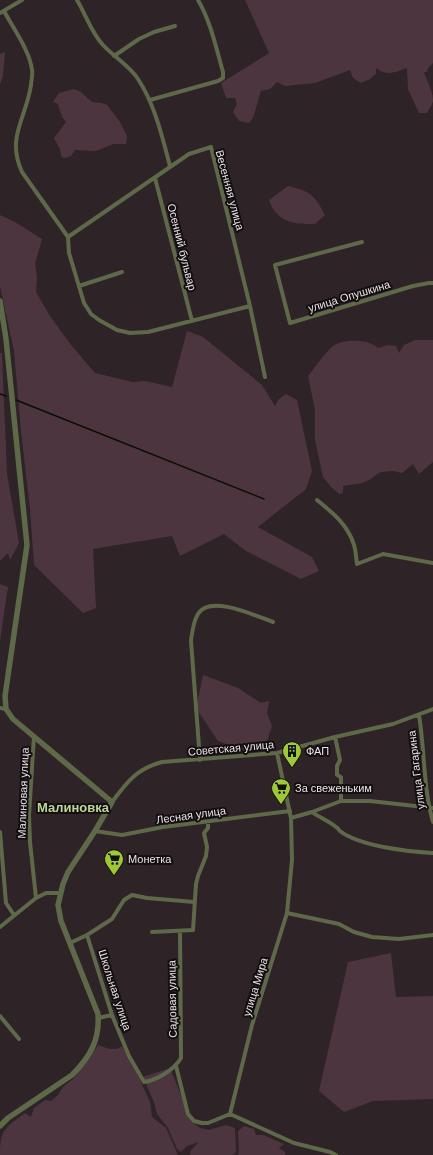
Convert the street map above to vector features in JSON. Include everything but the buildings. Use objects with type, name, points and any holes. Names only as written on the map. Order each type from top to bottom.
[{"type":"street","points":[[22,0],[2,12],[28,57],[32,71],[30,93],[19,126],[15,146],[17,161],[22,172],[68,237],[70,253],[84,303],[91,314],[117,330],[130,333],[148,332],[250,306]]},
{"type":"street","points":[[83,0],[77,1],[95,34],[114,56],[137,77],[150,100],[170,166]]},
{"type":"street","points":[[150,100],[218,81],[223,78],[223,72],[208,20],[198,0]]},
{"type":"street","points":[[114,56],[139,39],[154,32],[175,26]]},
{"type":"street","name":"Весенняя улица","points":[[68,237],[189,154],[211,147],[250,306],[265,377]]},
{"type":"street","name":"Осенний бульвар","points":[[156,178],[192,320]]},
{"type":"street","name":"улица Опушкина","points":[[362,242],[275,265],[290,323],[413,286],[433,283]]},
{"type":"street","points":[[79,286],[122,272]]},
{"type":"street","points":[[0,301],[6,339],[27,545],[3,708],[112,802],[68,872],[60,893],[58,905],[61,921],[89,990],[98,1018],[97,1040],[90,1054],[72,1075],[49,1092],[8,1118],[0,1126]]},
{"type":"street","points":[[317,500],[342,522],[349,531],[355,546],[357,564],[374,557],[389,554],[433,563]]},
{"type":"street","points":[[200,760],[191,641],[193,628],[198,613],[208,606],[215,605],[244,612],[273,622]]},
{"type":"street","name":"Советская улица","points":[[112,802],[128,780],[142,769],[150,765],[162,762],[278,753],[335,737],[393,724],[433,709]]},
{"type":"street","name":"улица Гагарина","points":[[419,715],[433,822]]},
{"type":"street","name":"Малиновая улица","points":[[34,736],[29,816],[30,842],[36,898]]},
{"type":"street","points":[[335,737],[340,760],[337,766],[337,776],[341,777],[342,801]]},
{"type":"street","name":"улица Мира","points":[[230,1114],[252,1025],[287,913],[292,860],[291,818],[278,753]]},
{"type":"street","points":[[291,818],[342,801],[370,801],[431,808]]},
{"type":"street","name":"Лесная улица","points":[[95,831],[122,835],[290,810]]},
{"type":"street","points":[[312,812],[337,827],[340,831],[359,840],[385,847],[433,853]]},
{"type":"street","points":[[152,932],[193,930],[194,902],[198,876],[206,856],[207,847],[204,833],[208,828],[208,822]]},
{"type":"street","name":"Малиновая улица","points":[[0,832],[6,903],[14,915]]},
{"type":"street","points":[[0,927],[36,898],[46,893],[60,893]]},
{"type":"street","points":[[70,942],[87,935],[112,919],[124,900],[132,895],[147,898],[194,902]]},
{"type":"street","points":[[287,913],[339,924],[354,932],[372,937],[399,939],[433,935]]},
{"type":"street","name":"Садовая улица","points":[[176,1066],[181,1058],[182,1045],[180,1021],[180,930]]},
{"type":"street","name":"Школьная улица","points":[[87,935],[112,1015],[129,1056],[144,1082],[151,1081],[176,1066]]},
{"type":"street","points":[[98,1018],[112,1015]]},
{"type":"street","points":[[0,1016],[19,1039]]},
{"type":"street","points":[[176,1066],[188,1114],[194,1121],[208,1123],[230,1114],[294,1144],[330,1152],[336,1155]]},
{"type":"shaded area","points":[[245,0],[433,0],[433,63],[428,68],[427,72],[424,72],[431,90],[433,101],[427,113],[419,113],[408,89],[407,68],[388,73],[380,71],[376,68],[376,74],[370,79],[361,83],[353,78],[350,70],[315,83],[285,86],[277,82],[270,89],[261,91],[253,118],[249,123],[239,121],[233,112],[237,104],[235,98],[226,98],[221,83],[269,53]]},
{"type":"shaded area","points":[[5,52],[3,76],[0,84],[0,54]]},
{"type":"shaded area","points":[[74,89],[81,92],[92,102],[107,105],[120,122],[127,136],[126,144],[113,144],[96,151],[75,150],[71,156],[64,158],[61,156],[60,149],[54,138],[66,122],[62,117],[58,104],[53,102],[59,93]]},
{"type":"shaded area","points":[[288,186],[307,192],[315,198],[325,215],[315,224],[294,223],[281,218],[272,207],[269,200]]},
{"type":"shaded area","points":[[0,215],[15,222],[42,239],[35,264],[37,277],[36,292],[50,316],[71,345],[95,373],[132,382],[145,381],[172,387],[187,331],[203,337],[262,385],[275,406],[279,399],[286,394],[297,400],[312,471],[306,489],[258,527],[312,557],[319,571],[301,579],[246,551],[224,534],[180,556],[172,536],[93,549],[96,608],[83,613],[34,565],[30,509],[14,351],[0,286]]},
{"type":"shaded area","points":[[415,340],[433,340],[433,462],[419,474],[413,464],[402,473],[393,471],[381,472],[362,483],[343,486],[343,493],[339,494],[323,477],[315,440],[315,410],[308,376],[329,350],[336,344],[348,341],[362,341],[378,348],[388,345],[396,346],[399,353],[404,345]]},
{"type":"shaded area","points":[[0,353],[2,353],[7,474],[19,543],[10,560],[8,553],[0,561]]},
{"type":"shaded area","points":[[0,584],[8,587],[0,641]]},
{"type":"shaded area","points":[[203,675],[238,688],[261,703],[269,701],[267,713],[272,726],[265,747],[243,750],[218,741],[196,708]]},
{"type":"shaded area","points":[[391,953],[396,997],[433,996],[433,1099],[373,1101],[344,1112],[319,1091],[348,962]]},
{"type":"shaded area","points":[[98,1045],[113,1049],[122,1046],[150,1102],[152,1117],[166,1128],[178,1155],[0,1155],[1,1140],[8,1126],[25,1113],[31,1117],[34,1108],[45,1100],[51,1101],[58,1095],[63,1087],[73,1079],[88,1061]]},
{"type":"shaded area","points":[[170,1068],[192,1122],[200,1128],[209,1130],[226,1125],[235,1128],[236,1152],[233,1155],[190,1155],[191,1150],[199,1142],[187,1146],[181,1152],[177,1149],[168,1128],[157,1114],[154,1102],[143,1077]]},
{"type":"shaded area","points":[[244,1126],[254,1129],[256,1135],[263,1135],[284,1144],[279,1148],[285,1152],[285,1155],[238,1155],[238,1131]]},
{"type":"waterway","points":[[0,394],[6,396]]},
{"type":"waterway","points":[[16,400],[264,499]]},
{"type":"place","name":"ФАП","points":[[292,768]]},
{"type":"place","name":"За свеженьким","points":[[281,805]]},
{"type":"place","name":"Монетка","points":[[114,876]]},
{"type":"district","name":"Малиновка","points":[[73,807]]}]
